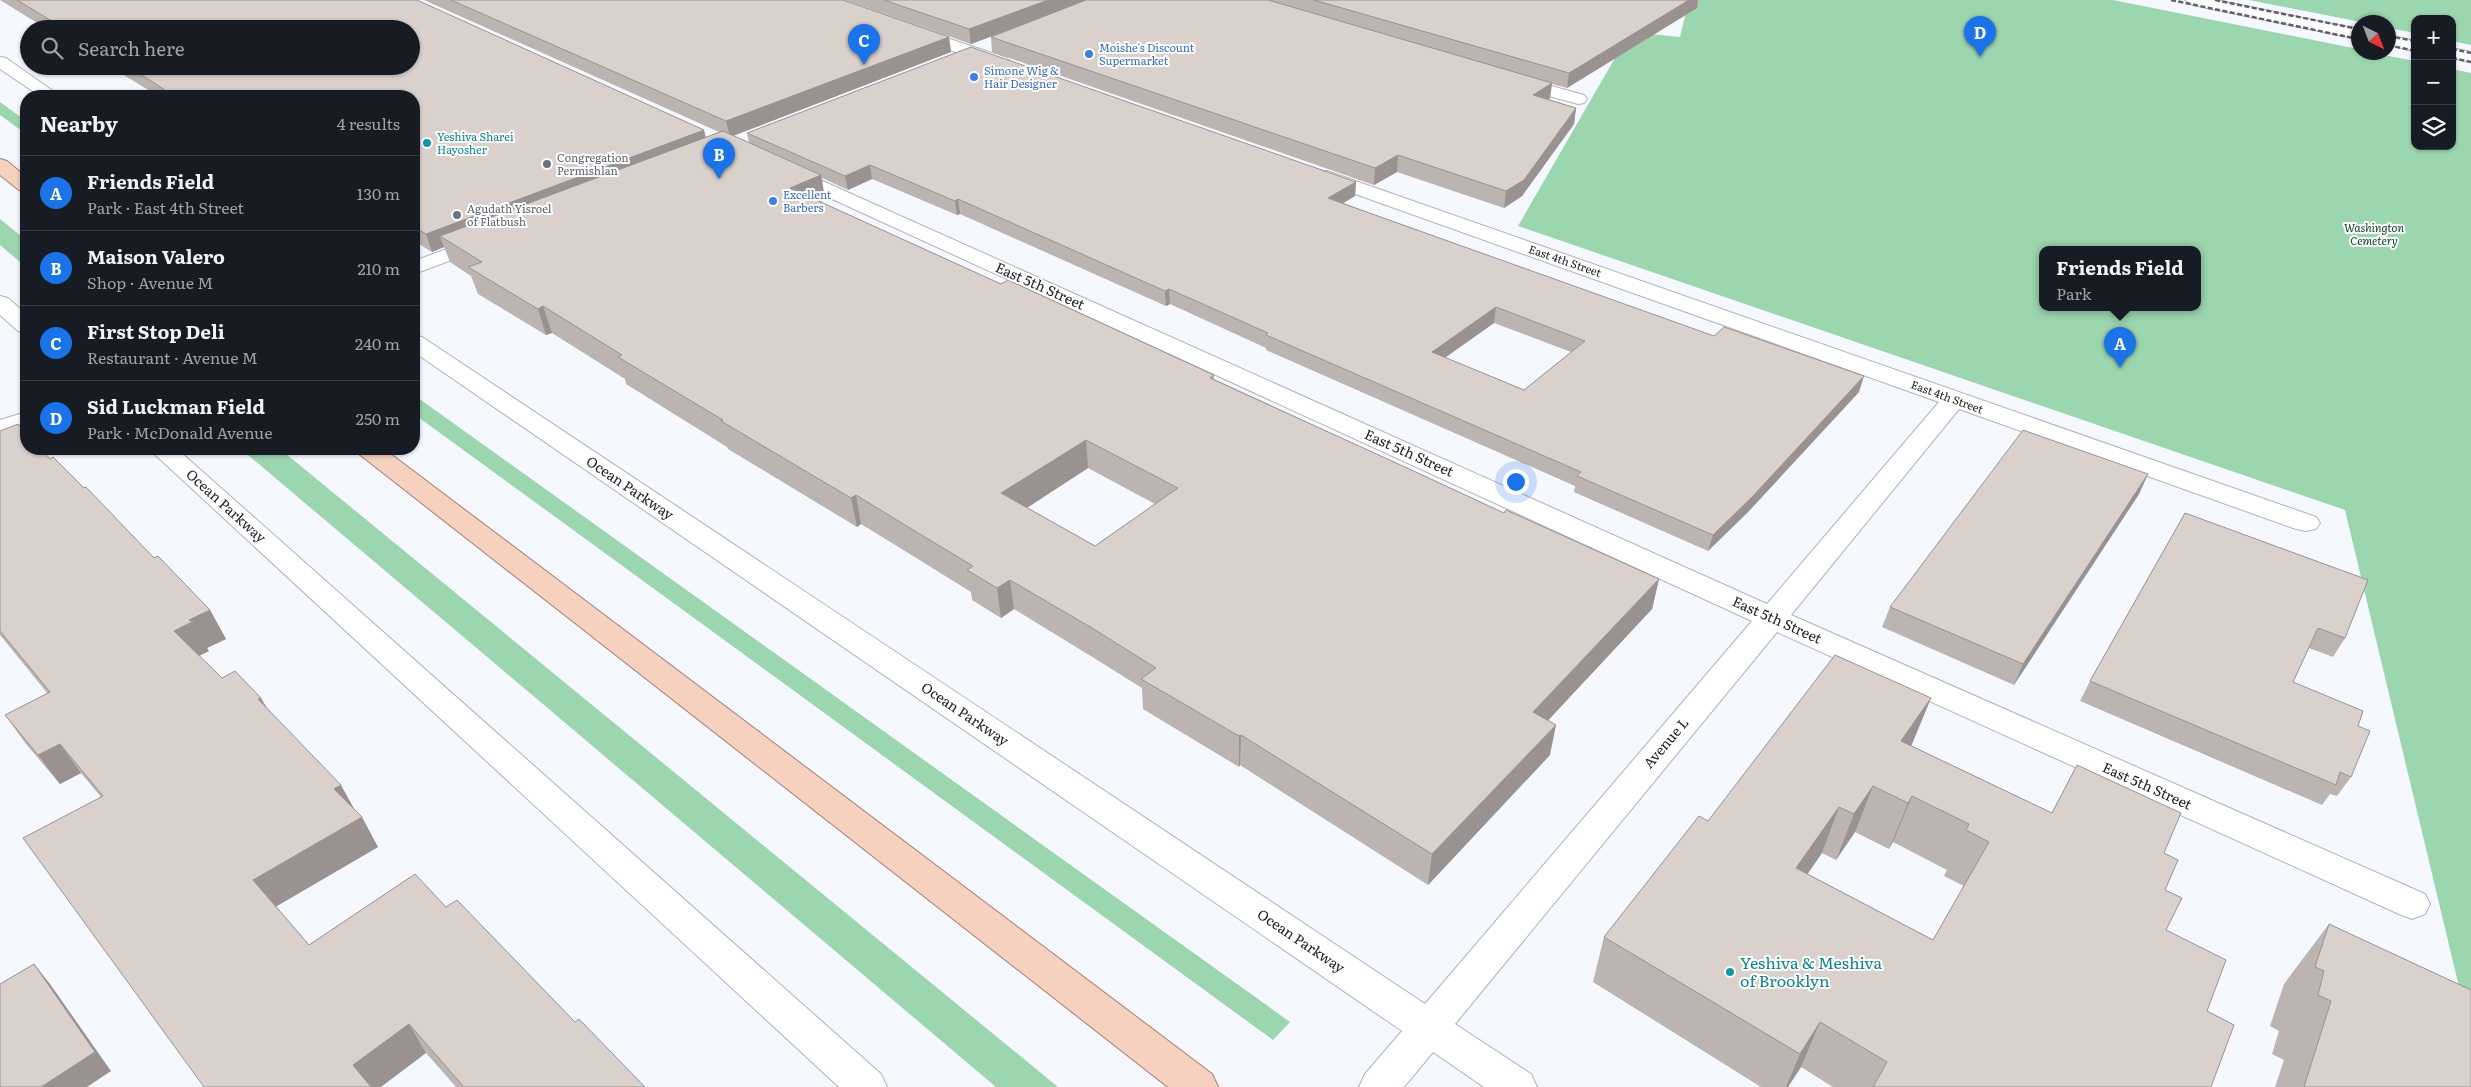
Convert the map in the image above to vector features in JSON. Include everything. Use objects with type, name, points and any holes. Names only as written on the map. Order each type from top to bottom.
[{"type":"main road","points":[[0,165],[20,181]]},
{"type":"main road","points":[[376,455],[1198,1087]]},
{"type":"street","points":[[2193,0],[2351,33]]},
{"type":"street","points":[[895,25],[1015,67]]},
{"type":"street","points":[[942,64],[1000,41]]},
{"type":"street","points":[[2396,42],[2411,45]]},
{"type":"street","points":[[2456,55],[2471,57]]},
{"type":"street","points":[[0,62],[42,90]]},
{"type":"street","points":[[1503,77],[1578,100]]},
{"type":"street","name":"East 5th Street","points":[[774,165],[1771,618],[2412,904]]},
{"type":"street","name":"East 4th Street","points":[[1307,170],[2306,523]]},
{"type":"street","points":[[420,266],[496,237]]},
{"type":"street","points":[[0,303],[20,321]]},
{"type":"street","name":"Ocean Parkway","points":[[420,346],[1516,1087]]},
{"type":"street","name":"Avenue L","points":[[1379,1087],[1954,400]]},
{"type":"street","points":[[0,429],[20,421]]},
{"type":"street","name":"Ocean Parkway","points":[[169,455],[867,1087]]},
{"type":"green space","name":"Washington Cemetery","points":[[1640,0],[2113,0],[2351,48],[2351,60],[2396,60],[2396,57],[2411,60],[2411,150],[2456,150],[2456,70],[2471,73],[2471,1037],[2345,510],[1518,226],[1630,32],[1680,37],[1687,8]]},
{"type":"green space","points":[[2249,0],[2471,0],[2471,45],[2456,42],[2456,15],[2411,15],[2411,32],[2396,29],[2396,15],[2351,15],[2351,20]]},
{"type":"green space","points":[[0,102],[20,117],[20,130],[0,115]]},
{"type":"green space","points":[[0,219],[20,235],[20,262],[0,245]]},
{"type":"green space","points":[[420,399],[1290,1022],[1273,1040],[420,418]]},
{"type":"green space","points":[[248,455],[287,455],[1058,1087],[996,1087]]},
{"type":"building","points":[[17,0],[417,0],[704,130],[426,234],[420,230],[420,90],[165,90],[142,75],[420,75],[420,20],[50,20]]},
{"type":"building","points":[[451,0],[843,0],[949,37],[726,121]]},
{"type":"building","points":[[884,0],[1048,0],[969,29]]},
{"type":"building","points":[[1086,0],[1268,0],[1552,83],[1533,95],[1576,108],[1524,180],[1506,191],[1398,155],[1375,168],[991,37]]},
{"type":"building","points":[[1314,0],[1689,0],[1569,73]]},
{"type":"building","points":[[971,47],[1356,182],[1328,198],[1347,205],[1714,336],[1724,327],[1864,376],[1753,496],[1713,535],[1577,476],[1581,472],[1266,335],[1268,333],[1169,289],[1165,291],[958,199],[955,201],[870,165],[845,176],[747,133]],"holes":[[[1496,307],[1585,341],[1524,390],[1432,352]]]},
{"type":"building","points":[[723,131],[821,175],[790,188],[1001,284],[1008,280],[1214,375],[1210,378],[1504,513],[1506,510],[1659,579],[1533,712],[1556,725],[1432,854],[1241,735],[1239,736],[1141,679],[1156,668],[1092,628],[1010,580],[997,588],[967,570],[973,566],[856,495],[851,498],[721,421],[723,420],[618,357],[622,355],[543,306],[538,309],[468,267],[482,262],[440,236]],"holes":[[[1086,440],[1178,488],[1095,546],[1001,493]]]},
{"type":"building","points":[[18,424],[20,426],[20,455],[46,455],[50,459],[53,457],[84,488],[86,487],[154,558],[158,556],[210,610],[189,620],[192,622],[174,631],[222,678],[235,671],[261,698],[258,699],[341,785],[334,789],[362,817],[253,880],[309,945],[415,874],[446,907],[457,900],[575,1022],[579,1019],[645,1087],[464,1087],[409,1024],[353,1065],[371,1087],[204,1087],[23,838],[103,796],[60,744],[38,755],[5,715],[50,692],[0,631],[0,431]]},
{"type":"building","points":[[2023,430],[2148,474],[2023,664],[1890,607]]},
{"type":"building","points":[[2185,513],[2368,580],[2345,638],[2318,628],[2293,682],[2363,711],[2358,726],[2370,731],[2351,777],[2340,772],[2336,785],[2090,681]]},
{"type":"building","points":[[1835,655],[1931,698],[1901,741],[2052,813],[2077,765],[2181,813],[2164,853],[2178,860],[2165,890],[2182,898],[2166,930],[2226,960],[2207,1011],[2234,1025],[2211,1087],[1873,1087],[1887,1062],[1820,1022],[1800,1054],[1604,937],[1699,816],[1708,821]],"holes":[[[1873,786],[1908,803],[1912,796],[1969,824],[1966,830],[1989,842],[1933,940],[1796,868],[1839,807],[1854,814]]]},
{"type":"building","points":[[2329,924],[2471,990],[2471,1087],[2304,1087],[2331,1001],[2318,995],[2324,971],[2315,967]]},
{"type":"building","points":[[34,964],[95,1052],[41,1087],[0,1087],[0,984]]},
{"type":"railway","points":[[2171,0],[2351,38]]},
{"type":"railway","points":[[2215,0],[2351,28]]},
{"type":"railway","points":[[2396,37],[2411,40]]},
{"type":"railway","points":[[2396,47],[2411,50]]},
{"type":"railway","points":[[2456,50],[2471,53]]},
{"type":"railway","points":[[2456,59],[2471,62]]},
{"type":"place","name":"Moishe's Discount Supermarket","points":[[1089,54]]},
{"type":"place","name":"Sid Luckman Field","points":[[1980,57]]},
{"type":"place","name":"First Stop Deli","points":[[864,65]]},
{"type":"place","name":"Simone Wig & Hair Designer","points":[[974,77]]},
{"type":"place","name":"Yeshiva Sharei Hayosher","points":[[427,143]]},
{"type":"place","name":"Congregation Permishlan","points":[[547,164]]},
{"type":"place","name":"Maison Valero","points":[[719,179]]},
{"type":"place","name":"Excellent Barbers","points":[[773,201]]},
{"type":"place","name":"Agudath Yisroel of Flatbush","points":[[457,215]]},
{"type":"place","name":"Friends Field","points":[[2120,368]]},
{"type":"place","name":"Yeshiva & Meshiva of Brooklyn","points":[[1730,972]]}]
